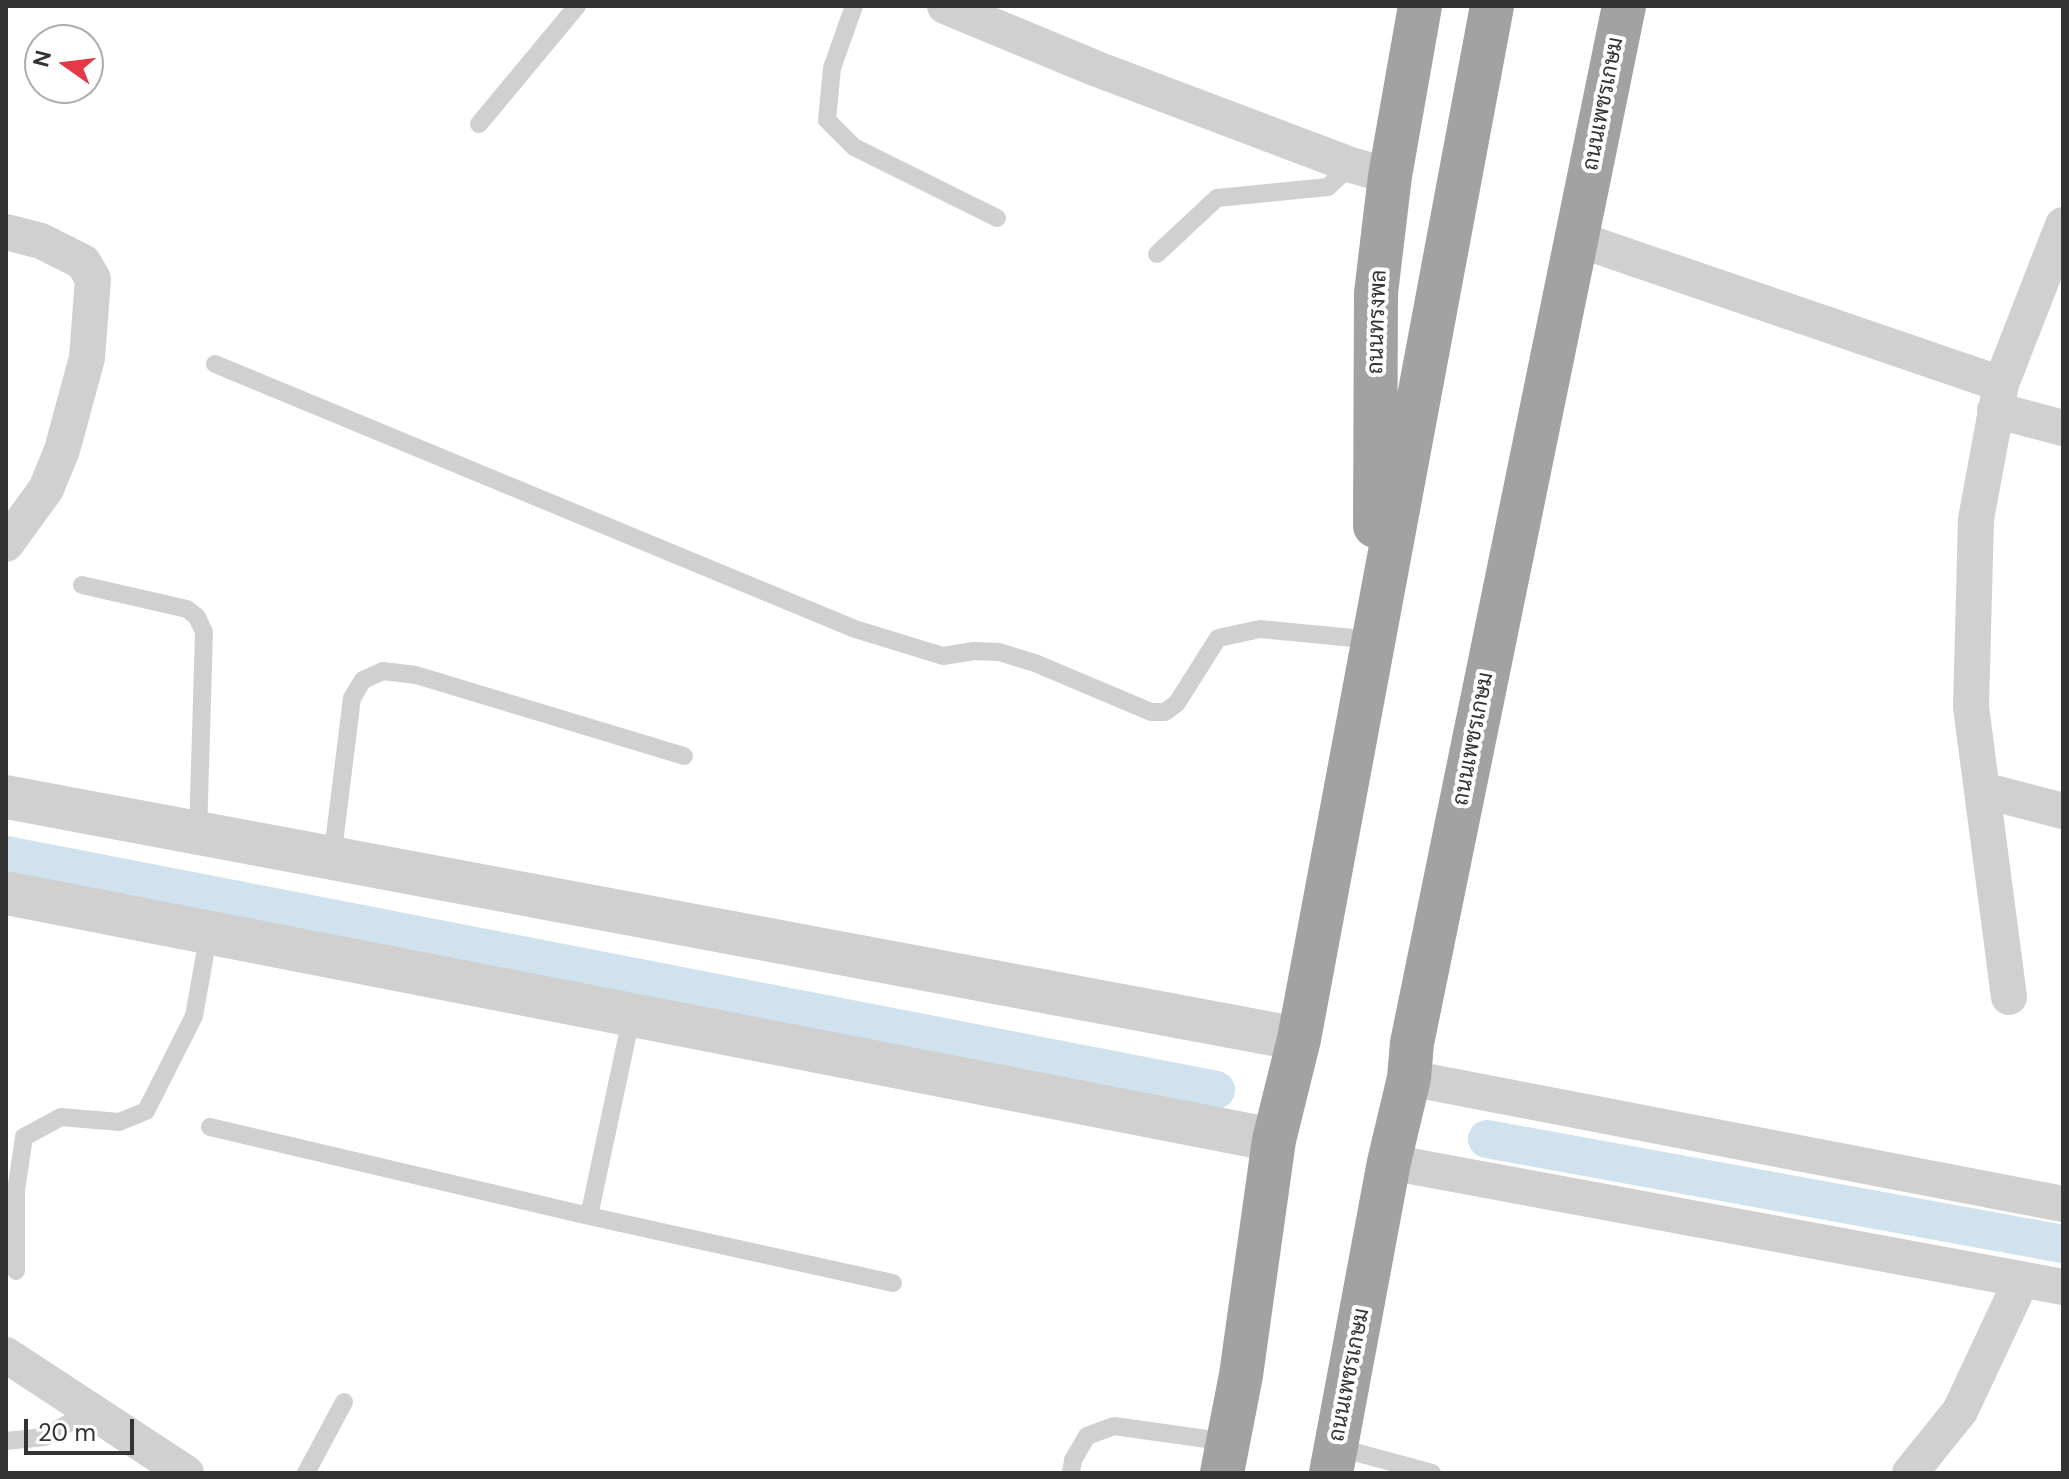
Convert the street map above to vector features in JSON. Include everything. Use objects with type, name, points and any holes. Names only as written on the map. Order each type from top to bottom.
[{"type":"highway","name":"ถนนทรงพล","points":[[1375,640],[1376,293],[1370,171],[1420,6]]},
{"type":"highway","points":[[1225,1457],[1241,1375],[1274,1140],[1299,1039],[1492,6]]},
{"type":"highway","name":"ถนนเพชรเกษม","points":[[1334,1460],[1389,1162],[1409,1078],[1412,1043],[1624,6]]},
{"type":"street","points":[[945,6],[1370,171]]},
{"type":"street","points":[[2009,997],[1971,707],[1976,519],[1998,397],[2063,225]]},
{"type":"street","points":[[6,232],[41,241],[83,262],[93,279],[87,358],[62,450],[46,489],[6,544]]},
{"type":"street","points":[[1577,239],[1998,397],[2063,428]]},
{"type":"street","points":[[1982,790],[2063,811]]},
{"type":"street","points":[[6,797],[1299,1039]]},
{"type":"street","points":[[6,893],[1274,1140]]},
{"type":"street","points":[[1409,1078],[2063,1204]]},
{"type":"street","points":[[1389,1162],[2063,1287]]},
{"type":"street","points":[[1910,1473],[1960,1411],[2022,1279]]},
{"type":"street","points":[[6,1355],[186,1473]]},
{"type":"lane","points":[[479,124],[577,6]]},
{"type":"lane","points":[[854,6],[832,68],[827,120],[854,147],[997,218]]},
{"type":"lane","points":[[1157,254],[1217,198],[1328,187],[1370,171]]},
{"type":"lane","points":[[215,364],[855,629],[943,656],[974,651],[999,652],[1035,663],[1151,712],[1165,712],[1177,703],[1218,638],[1260,629],[1375,640]]},
{"type":"lane","points":[[82,585],[187,609],[197,617],[204,632],[198,834]]},
{"type":"lane","points":[[332,859],[352,698],[363,680],[383,671],[416,675],[684,756]]},
{"type":"lane","points":[[16,1271],[17,1176],[24,1137],[61,1117],[119,1122],[146,1111],[194,1016],[209,932]]},
{"type":"lane","points":[[589,1216],[632,1014]]},
{"type":"lane","points":[[210,1127],[893,1283]]},
{"type":"lane","points":[[306,1473],[344,1402]]},
{"type":"lane","points":[[6,1441],[45,1437],[91,1410]]},
{"type":"lane","points":[[1071,1473],[1073,1460],[1087,1436],[1114,1426],[1225,1457]]},
{"type":"lane","points":[[1334,1460],[1432,1473]]},
{"type":"waterway","points":[[6,855],[1216,1090]]},
{"type":"waterway","points":[[1487,1139],[2063,1244]]}]
